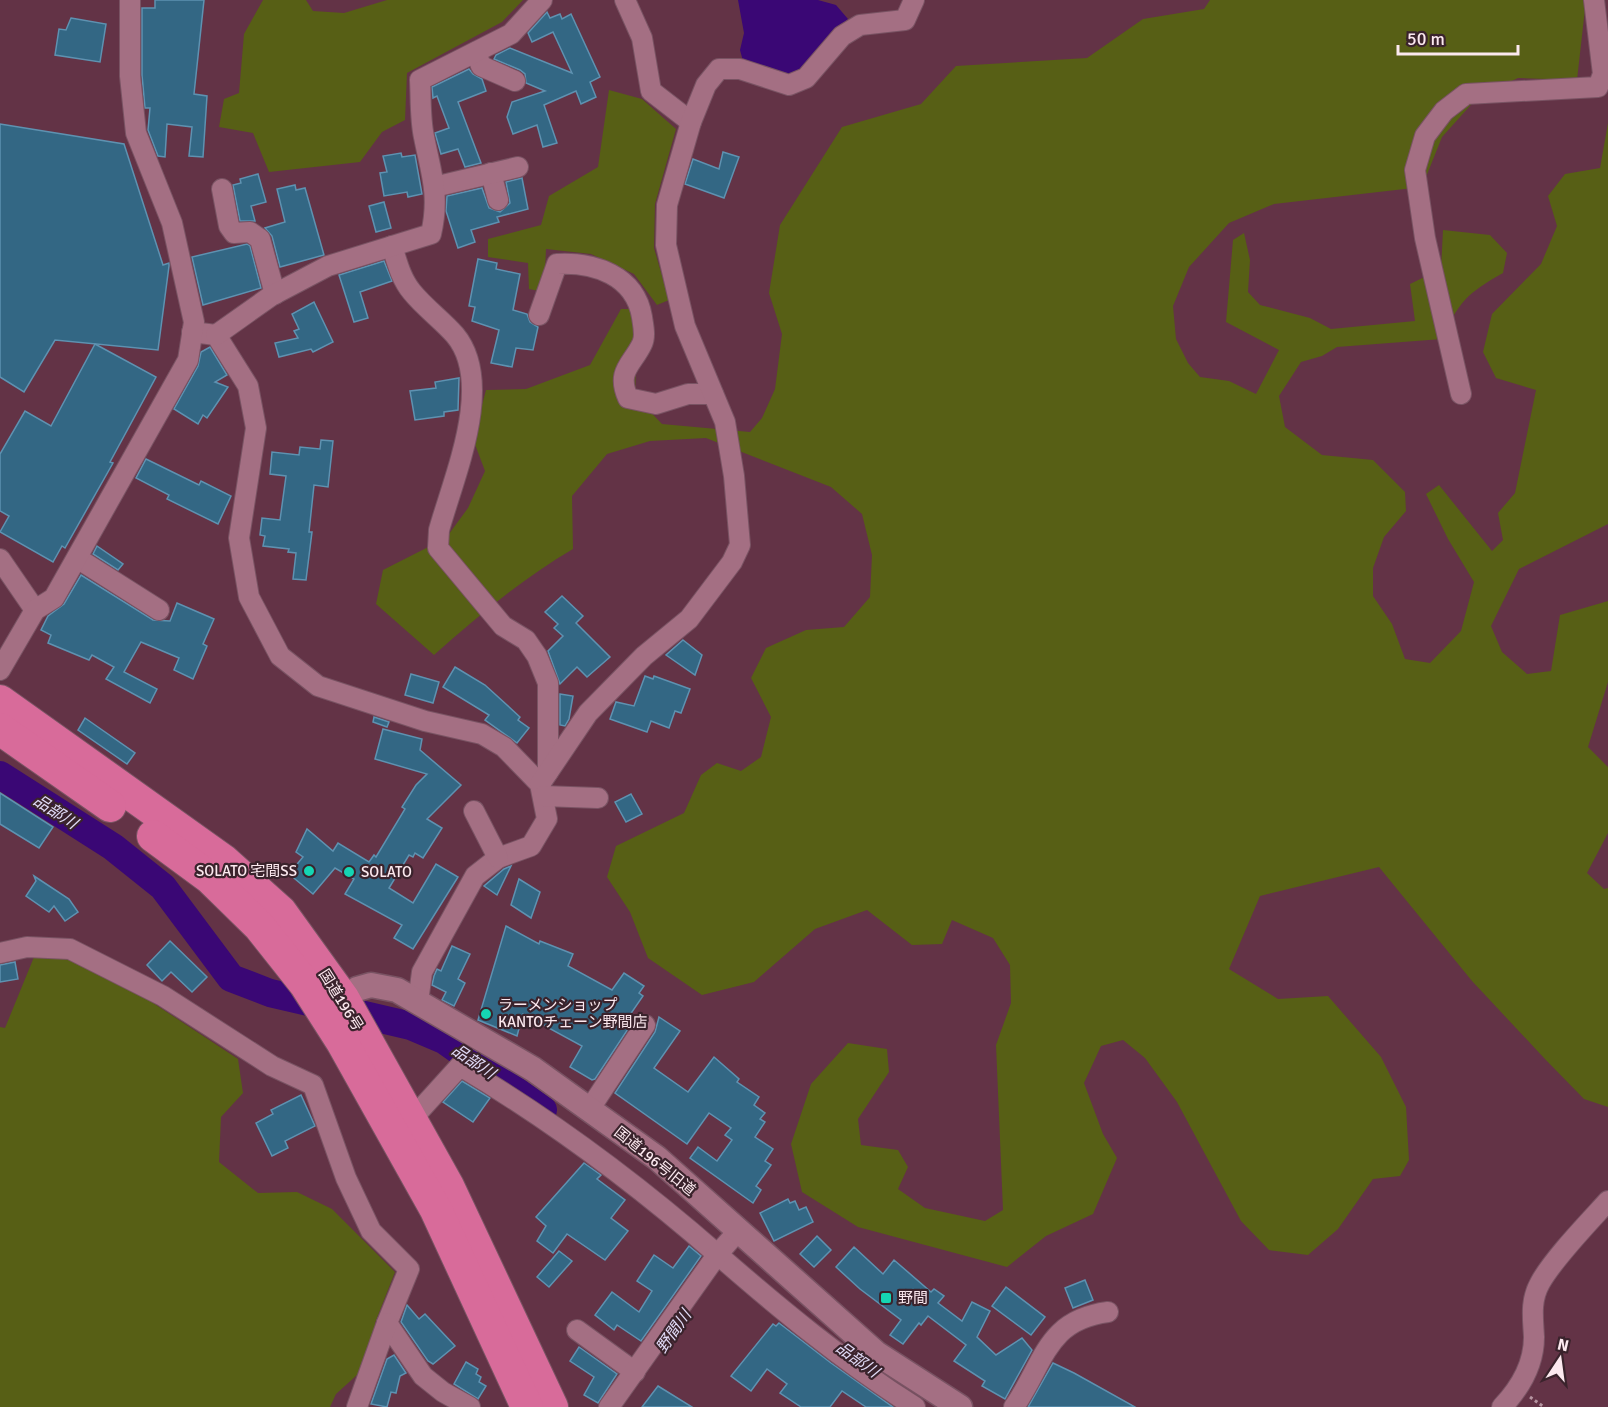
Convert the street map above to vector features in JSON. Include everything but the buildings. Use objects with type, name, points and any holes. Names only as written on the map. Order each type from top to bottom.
[{"type":"highway","name":"国道196号","points":[[0,701],[224,860],[281,912],[411,1120],[448,1186],[552,1407]]},
{"type":"highway","name":"国道196号","points":[[0,729],[210,878],[259,926],[304,984],[342,1010],[527,1407]]},
{"type":"street","points":[[0,670],[34,610],[54,598],[188,360],[194,322],[172,223],[136,133],[130,76],[130,0]]},
{"type":"street","points":[[192,332],[216,335],[275,294],[328,266],[431,234],[435,218],[434,172],[423,135],[420,80],[511,34],[542,0]]},
{"type":"street","points":[[625,0],[642,38],[651,91],[691,122]]},
{"type":"street","points":[[544,784],[588,712],[644,656],[689,619],[732,562],[740,545],[734,476],[725,422],[685,326],[666,245],[667,205],[691,122],[706,85],[719,69],[740,69],[789,85],[806,78],[842,36],[860,25],[905,20],[914,0]]},
{"type":"street","points":[[1461,394],[1425,238],[1415,170],[1425,136],[1444,111],[1466,94],[1598,87],[1602,74],[1594,0]]},
{"type":"street","points":[[476,52],[481,66],[515,81]]},
{"type":"street","points":[[434,187],[518,167]]},
{"type":"street","points":[[491,173],[498,200]]},
{"type":"street","points":[[222,189],[229,226],[234,233],[250,232],[260,239],[275,294]]},
{"type":"street","points":[[392,246],[402,276],[411,292],[455,335],[466,351],[472,376],[470,417],[439,530],[438,549],[503,626],[526,640],[537,656],[548,683],[544,784],[547,819],[531,846],[498,858],[475,876],[422,972],[418,1002]]},
{"type":"street","points":[[539,315],[557,264],[581,265],[607,272],[626,282],[641,313],[644,333],[642,344],[629,360],[622,386],[628,398],[656,404],[688,394],[713,394]]},
{"type":"street","points":[[216,335],[248,386],[256,428],[239,538],[249,597],[280,656],[318,686],[425,722],[482,734],[504,747],[544,784],[598,798]]},
{"type":"street","points":[[77,558],[159,610]]},
{"type":"street","points":[[0,560],[34,610]]},
{"type":"street","points":[[474,811],[498,858]]},
{"type":"street","points":[[0,953],[27,947],[70,949],[163,996],[272,1066],[313,1085],[346,1178],[371,1231],[409,1269],[357,1407]]},
{"type":"street","name":"国道196号旧道","points":[[342,1010],[370,985],[397,990],[533,1069],[657,1158],[876,1353],[960,1407]]},
{"type":"street","points":[[589,1110],[645,1025]]},
{"type":"street","points":[[411,1120],[460,1066],[558,1129],[718,1255],[767,1299],[833,1350],[915,1407]]},
{"type":"street","points":[[1502,1407],[1518,1390],[1529,1365],[1534,1340],[1532,1309],[1540,1283],[1608,1201]]},
{"type":"street","points":[[609,1407],[718,1255],[738,1231]]},
{"type":"street","points":[[1014,1407],[1060,1330],[1077,1318],[1108,1312]]},
{"type":"street","points":[[387,1323],[423,1376],[443,1392],[470,1407]]},
{"type":"street","points":[[576,1330],[635,1372]]},
{"type":"green space","points":[[263,0],[306,0],[313,11],[344,13],[387,0],[523,0],[502,22],[407,73],[405,120],[382,132],[360,162],[269,172],[253,133],[219,127],[224,99],[239,93],[244,34]]},
{"type":"green space","points":[[1210,0],[1586,0],[1577,80],[1518,78],[1478,97],[1442,137],[1422,187],[1274,204],[1229,223],[1189,267],[1173,306],[1176,339],[1188,363],[1200,377],[1229,381],[1256,394],[1279,350],[1226,322],[1233,240],[1244,233],[1250,260],[1248,292],[1260,305],[1310,318],[1331,329],[1415,321],[1410,284],[1441,269],[1443,230],[1490,235],[1507,253],[1503,273],[1480,287],[1465,300],[1442,339],[1337,347],[1322,356],[1301,362],[1279,396],[1285,427],[1322,455],[1373,460],[1405,492],[1406,511],[1384,537],[1373,568],[1373,596],[1392,624],[1405,659],[1430,663],[1461,631],[1474,582],[1448,539],[1426,494],[1439,485],[1492,551],[1503,540],[1498,513],[1515,493],[1536,390],[1496,378],[1483,352],[1492,314],[1541,264],[1557,226],[1548,196],[1565,174],[1600,168],[1608,123],[1608,524],[1519,569],[1491,626],[1502,652],[1527,674],[1551,671],[1560,615],[1608,601],[1608,682],[1588,747],[1608,767],[1608,833],[1587,873],[1604,889],[1608,888],[1608,1107],[1584,1099],[1544,1058],[1472,981],[1379,867],[1260,896],[1229,969],[1278,999],[1328,996],[1381,1057],[1406,1107],[1409,1160],[1400,1176],[1373,1179],[1338,1229],[1308,1255],[1269,1250],[1241,1221],[1177,1102],[1145,1058],[1123,1040],[1101,1046],[1084,1083],[1103,1134],[1117,1158],[1093,1214],[1046,1236],[1007,1267],[858,1227],[802,1192],[791,1144],[811,1084],[848,1043],[887,1049],[889,1072],[858,1119],[861,1145],[898,1150],[908,1167],[898,1189],[925,1208],[985,1221],[1003,1210],[996,1045],[1011,1003],[1010,965],[993,938],[952,920],[942,944],[912,945],[867,910],[815,929],[754,982],[702,995],[648,958],[630,912],[607,877],[616,846],[684,813],[701,775],[717,763],[741,771],[761,757],[771,717],[751,678],[766,648],[806,630],[844,627],[870,597],[872,555],[862,514],[831,487],[706,438],[650,441],[607,454],[572,496],[573,549],[501,599],[434,655],[376,604],[383,570],[446,538],[468,508],[485,471],[473,439],[486,390],[526,389],[590,365],[621,309],[638,309],[635,396],[662,424],[750,432],[762,418],[775,389],[782,334],[769,293],[780,225],[842,127],[921,104],[956,66],[1087,58],[1143,19],[1204,9]]},
{"type":"green space","points":[[609,90],[642,99],[676,129],[655,204],[654,248],[669,300],[657,305],[634,274],[591,254],[546,249],[544,292],[529,289],[528,263],[488,257],[488,239],[541,225],[549,196],[598,167]]},
{"type":"green space","points":[[34,957],[67,957],[141,995],[238,1059],[243,1093],[221,1117],[219,1162],[258,1193],[297,1192],[332,1209],[395,1272],[375,1323],[378,1356],[336,1394],[330,1407],[0,1407],[0,1027],[5,1028]]},
{"type":"shaded area","points":[[738,0],[818,0],[836,5],[848,19],[806,66],[786,76],[743,61],[740,50],[744,33]]},
{"type":"waterway","name":"品部川","points":[[0,775],[113,847],[163,887],[231,978],[270,993],[411,1026],[444,1040],[543,1110]]},
{"type":"place","name":"SOLATO 宅間SS","points":[[309,871]]},
{"type":"place","name":"SOLATO","points":[[349,872]]},
{"type":"place","name":"ラーメンショップ KANTOチェーン野間店","points":[[486,1014]]},
{"type":"place","name":"野間","points":[[886,1298]]},
{"type":"water label","name":"野間川","points":[[673,1331]]}]
